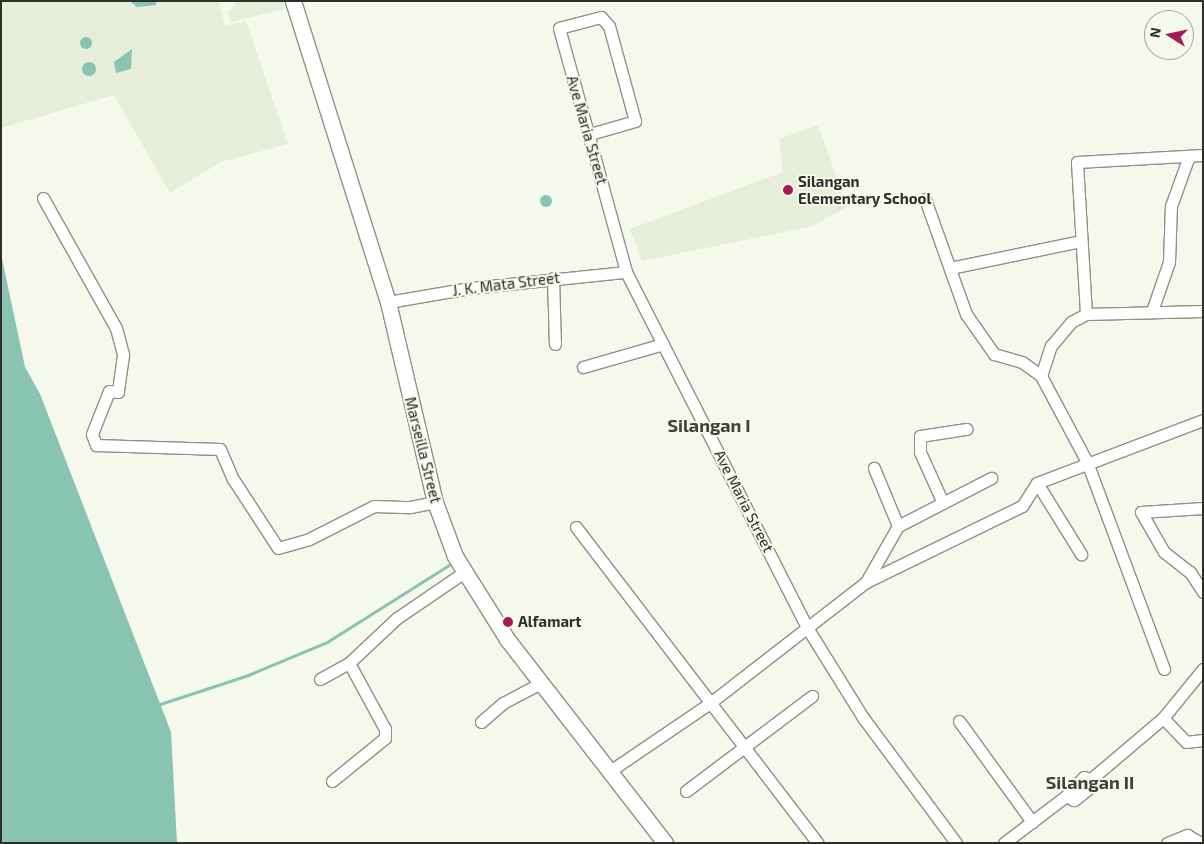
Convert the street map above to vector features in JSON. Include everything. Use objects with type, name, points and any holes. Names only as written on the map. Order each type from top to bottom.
[{"type":"main road","name":"Marseilla Street","points":[[293,1],[388,302],[435,502],[463,573],[541,683],[665,843]]},
{"type":"street","name":"Ave Maria Street","points":[[590,134],[635,121],[609,26],[601,16],[559,28],[590,134],[626,272],[806,626],[864,719],[956,843]]},
{"type":"street","points":[[1086,314],[1075,169],[1080,160],[1203,155]]},
{"type":"street","points":[[1152,311],[1169,262],[1171,206],[1189,156]]},
{"type":"street","points":[[43,198],[116,328],[123,355],[118,392],[109,392],[92,434],[96,445],[220,449],[233,479],[278,548],[309,539],[374,506],[410,507],[435,502]]},
{"type":"street","points":[[925,198],[966,314],[994,354],[1022,362],[1041,376],[1087,462],[1164,669]]},
{"type":"street","points":[[950,268],[1080,241]]},
{"type":"street","name":"J. K. Mata Street","points":[[388,302],[554,278],[626,272]]},
{"type":"street","points":[[554,278],[555,344]]},
{"type":"street","points":[[1041,376],[1051,346],[1071,322],[1086,314],[1203,311]]},
{"type":"street","points":[[583,367],[663,344]]},
{"type":"street","points":[[610,771],[710,703],[806,626],[866,582],[1022,506],[1037,483],[1087,462],[1203,420]]},
{"type":"street","points":[[943,503],[920,452],[920,436],[966,429]]},
{"type":"street","points":[[874,468],[898,526]]},
{"type":"street","points":[[866,582],[898,526],[991,478]]},
{"type":"street","points":[[1037,483],[1081,554]]},
{"type":"street","points":[[1203,508],[1141,512],[1164,552],[1190,572],[1203,592]]},
{"type":"street","points":[[576,527],[818,843]]},
{"type":"street","points":[[320,679],[349,663],[397,618],[463,573]]},
{"type":"street","points":[[332,781],[385,738],[385,729],[349,663]]},
{"type":"street","points":[[1004,843],[1066,796],[1076,783],[1091,779],[1163,718],[1203,669]]},
{"type":"street","points":[[481,722],[503,703],[541,683]]},
{"type":"street","points":[[686,791],[812,696]]},
{"type":"street","points":[[1163,718],[1186,742],[1203,740]]},
{"type":"street","points":[[959,721],[1032,822]]},
{"type":"street","points":[[1166,843],[1187,835],[1200,843]]},
{"type":"shaded area","points":[[1,1],[218,1],[225,26],[246,21],[288,144],[221,162],[170,193],[114,95],[1,128]]},
{"type":"shaded area","points":[[238,1],[290,1],[292,7],[231,22],[228,12]]},
{"type":"shaded area","name":"Silangan Elementary School","points":[[818,125],[847,207],[810,227],[642,261],[630,229],[783,172],[779,139]]},
{"type":"water","points":[[130,1],[156,1],[156,5],[137,7]]},
{"type":"water","points":[[84,37],[88,37],[92,43],[88,49],[84,49],[80,45],[80,41]]},
{"type":"water","points":[[132,49],[131,69],[116,73],[114,62]]},
{"type":"water","points":[[89,62],[94,64],[96,69],[94,74],[89,76],[84,74],[82,69],[84,64]]},
{"type":"water","points":[[544,195],[548,195],[552,201],[548,207],[544,207],[540,203],[540,199]]},
{"type":"water","points":[[1,254],[25,367],[40,394],[171,732],[177,843],[1,843]]},
{"type":"waterway","points":[[160,704],[248,675],[327,642],[452,563]]},
{"type":"place","name":"Silangan Elementary School","points":[[788,190]]},
{"type":"place","name":"Alfamart","points":[[508,622]]},
{"type":"district","name":"Silangan I","points":[[709,425]]},
{"type":"district","name":"Silangan II","points":[[1090,782]]}]
